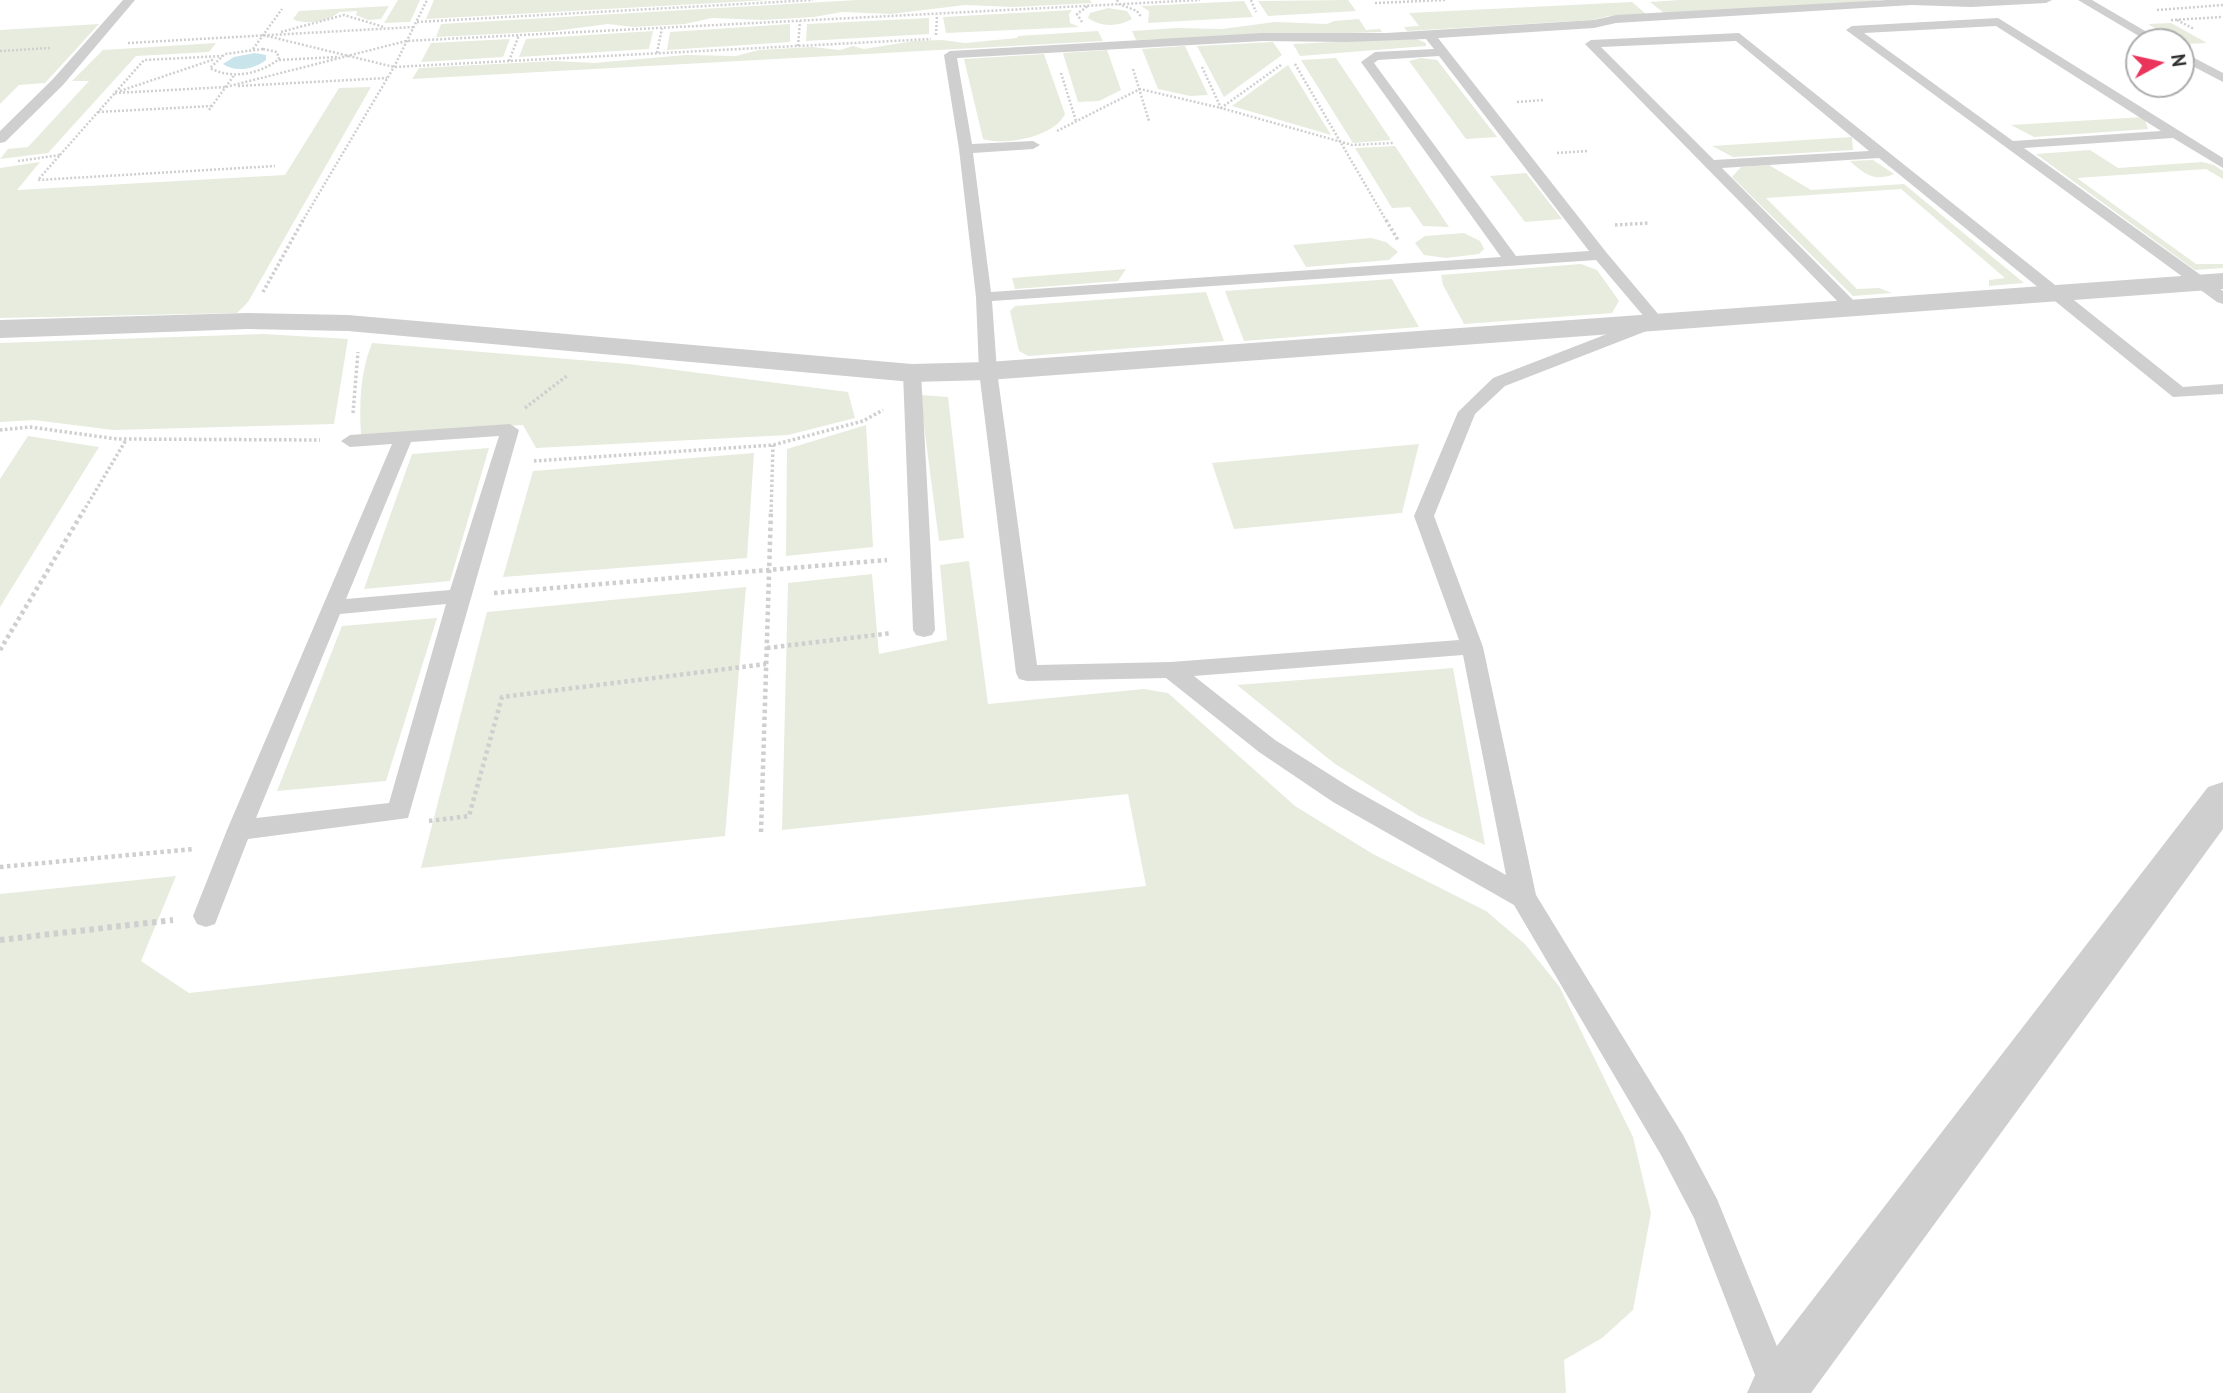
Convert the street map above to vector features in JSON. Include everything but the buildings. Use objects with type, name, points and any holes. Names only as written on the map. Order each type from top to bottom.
[{"type":"street","points":[[0,328],[247,321],[407,327],[912,384],[988,371],[1656,321],[2054,294],[2216,288]]},
{"type":"street","points":[[1777,1392],[2223,799]]},
{"type":"lane","points":[[0,139],[58,82],[130,0]]},
{"type":"lane","points":[[1472,647],[1171,670],[1027,673],[988,371],[984,297],[966,149],[950,55],[1189,41],[1280,38],[1311,40],[1878,4],[1971,4],[2046,0]]},
{"type":"lane","points":[[2084,0],[2133,28]]},
{"type":"lane","points":[[2216,288],[2010,145],[1852,30],[1998,22],[2223,164]]},
{"type":"lane","points":[[1428,33],[1600,255],[1656,321],[1499,382],[1466,412],[1424,516],[1472,647],[1523,897],[1672,1144],[1706,1210],[1777,1392]]},
{"type":"lane","points":[[1854,309],[1591,44],[1739,37],[2179,393],[2223,389]]},
{"type":"lane","points":[[1443,52],[1375,57],[1367,62],[1512,261]]},
{"type":"lane","points":[[2195,63],[2223,78]]},
{"type":"lane","points":[[2010,145],[2175,134]]},
{"type":"lane","points":[[966,149],[1033,145]]},
{"type":"lane","points":[[1710,164],[1881,153]]},
{"type":"lane","points":[[984,297],[1600,255]]},
{"type":"lane","points":[[912,384],[918,558],[924,629]]},
{"type":"lane","points":[[236,838],[399,811],[459,596],[510,430],[351,441]]},
{"type":"lane","points":[[206,916],[404,437]]},
{"type":"lane","points":[[332,608],[459,596]]},
{"type":"lane","points":[[1171,670],[1267,746],[1342,795],[1523,897]]},
{"type":"path","points":[[247,321],[317,194],[394,67],[427,0]]},
{"type":"path","points":[[417,22],[813,0]]},
{"type":"path","points":[[1093,0],[1095,5]]},
{"type":"path","points":[[226,87],[406,41],[937,15],[1118,2],[1200,0]]},
{"type":"path","points":[[1375,3],[1445,0]]},
{"type":"path","points":[[2156,10],[2223,5]]},
{"type":"path","points":[[253,49],[282,9]]},
{"type":"path","points":[[270,35],[349,15],[388,28]]},
{"type":"path","points":[[263,35],[394,67],[936,38],[937,15]]},
{"type":"path","points":[[798,46],[800,21]]},
{"type":"path","points":[[129,43],[414,27]]},
{"type":"path","points":[[657,53],[662,28]]},
{"type":"path","points":[[509,61],[519,35]]},
{"type":"path","points":[[1280,38],[1415,268]]},
{"type":"path","points":[[1189,41],[1222,108]]},
{"type":"path","points":[[0,51],[90,45]]},
{"type":"path","points":[[115,93],[222,56],[253,49],[277,52],[280,55],[278,60]]},
{"type":"path","points":[[1054,49],[1076,121],[1140,89],[1222,108],[1341,143],[1393,143]]},
{"type":"path","points":[[222,56],[215,60],[210,68],[221,73],[236,74],[267,67],[278,60],[348,56]]},
{"type":"path","points":[[222,56],[144,60],[38,180],[275,166]]},
{"type":"path","points":[[1222,108],[1291,57]]},
{"type":"path","points":[[209,110],[236,74]]},
{"type":"path","points":[[115,93],[387,78]]},
{"type":"path","points":[[1140,89],[1149,121]]},
{"type":"path","points":[[98,112],[212,106]]},
{"type":"path","points":[[12,162],[60,155]]},
{"type":"path","points":[[0,429],[30,427],[127,439],[351,441],[358,349]]},
{"type":"path","points":[[500,463],[774,445],[863,421],[912,384]]},
{"type":"path","points":[[0,650],[127,439]]},
{"type":"path","points":[[761,832],[774,445]]},
{"type":"path","points":[[459,596],[918,558]]},
{"type":"path","points":[[767,648],[924,629]]},
{"type":"path","points":[[427,821],[469,816],[502,697],[766,664]]},
{"type":"path","points":[[0,867],[236,838]]},
{"type":"path","points":[[0,940],[206,916]]},
{"type":"shaded area","points":[[398,0],[420,0],[410,22],[384,23]]},
{"type":"shaded area","points":[[434,0],[769,0],[426,19]]},
{"type":"shaded area","points":[[857,0],[1090,0],[1092,3],[1014,7],[965,5],[891,14],[842,12],[814,17],[763,20],[712,18],[685,24],[633,27],[608,24],[554,31],[436,37],[441,24]]},
{"type":"shaded area","points":[[1348,0],[1356,11],[1268,16],[1258,1]]},
{"type":"shaded area","points":[[1244,1],[1253,17],[1148,23],[1149,11],[1141,6]]},
{"type":"shaded area","points":[[1878,1],[1664,13],[1650,2]]},
{"type":"shaded area","points":[[1632,2],[1646,14],[1608,16],[1593,20],[1407,31],[1404,27],[1419,26],[1409,13]]},
{"type":"shaded area","points":[[389,6],[381,19],[368,20],[356,15],[357,11],[339,12],[317,22],[293,19],[299,11]]},
{"type":"shaded area","points":[[1108,8],[1127,11],[1132,19],[1110,25],[1088,18],[1090,13]]},
{"type":"shaded area","points":[[1072,10],[1069,14],[1070,23],[1079,27],[946,33],[943,17]]},
{"type":"shaded area","points":[[929,18],[929,34],[806,41],[807,24]]},
{"type":"shaded area","points":[[1359,19],[1366,30],[1380,29],[1382,32],[1136,40],[1132,31],[1222,29],[1275,22],[1327,24]]},
{"type":"shaded area","points":[[2171,23],[2180,28],[2155,28],[2148,24]]},
{"type":"shaded area","points":[[99,24],[45,83],[19,85],[0,104],[0,30]]},
{"type":"shaded area","points":[[790,24],[790,42],[667,50],[670,32]]},
{"type":"shaded area","points":[[653,31],[649,49],[519,57],[526,39]]},
{"type":"shaded area","points":[[1098,31],[1103,41],[412,79],[419,68],[554,61],[594,63],[686,55],[736,56],[759,50],[812,47],[840,50],[853,46],[864,49],[914,41],[965,43],[1018,36]]},
{"type":"shaded area","points":[[2195,36],[2207,43],[2195,44]]},
{"type":"shaded area","points":[[1414,38],[1426,43],[1426,46],[1300,56],[1293,44]]},
{"type":"shaded area","points":[[510,39],[503,57],[421,62],[431,43]]},
{"type":"shaded area","points":[[1273,42],[1282,55],[1224,97],[1197,46]]},
{"type":"shaded area","points":[[216,43],[209,52],[136,56],[48,153],[0,159],[8,149],[28,147],[89,81],[72,81],[103,50]]},
{"type":"shaded area","points":[[1185,46],[1208,95],[1190,96],[1158,89],[1142,49]]},
{"type":"shaded area","points":[[1107,50],[1121,90],[1099,101],[1078,102],[1063,53]]},
{"type":"shaded area","points":[[1044,54],[1065,114],[1051,129],[1028,138],[1004,141],[983,139],[964,59]]},
{"type":"shaded area","points":[[1336,58],[1391,140],[1353,143],[1301,60]]},
{"type":"shaded area","points":[[1421,58],[1437,60],[1497,137],[1466,139],[1409,61]]},
{"type":"shaded area","points":[[1288,65],[1331,135],[1232,106]]},
{"type":"shaded area","points":[[371,87],[248,302],[237,313],[0,318],[0,168],[40,162],[17,190],[285,175],[339,88]]},
{"type":"shaded area","points":[[2144,117],[2148,129],[2034,137],[2011,125]]},
{"type":"shaded area","points":[[1852,137],[1853,150],[1733,157],[1712,146]]},
{"type":"shaded area","points":[[1395,146],[1449,227],[1423,226],[1410,207],[1392,208],[1355,148]]},
{"type":"shaded area","points":[[2090,150],[2118,168],[2202,162],[2223,171],[2223,179],[2206,169],[2077,178],[2196,264],[2223,264],[2223,268],[2195,270],[2036,154]]},
{"type":"shaded area","points":[[1873,160],[1894,174],[1875,177],[1860,170],[1850,161]]},
{"type":"shaded area","points":[[1769,165],[1811,190],[1904,184],[2024,283],[1989,286],[1989,280],[2005,278],[1901,189],[1766,198],[1857,289],[1879,288],[1892,293],[1853,296],[1732,177],[1741,167]]},
{"type":"shaded area","points":[[1526,173],[1562,219],[1525,222],[1490,176]]},
{"type":"shaded area","points":[[1464,233],[1480,241],[1484,249],[1479,254],[1446,258],[1424,255],[1415,243],[1425,236]]},
{"type":"shaded area","points":[[1371,238],[1386,242],[1398,252],[1389,260],[1306,267],[1293,245]]},
{"type":"shaded area","points":[[1581,264],[1597,270],[1619,301],[1612,313],[1464,324],[1443,285],[1441,275]]},
{"type":"shaded area","points":[[1126,269],[1118,281],[1015,289],[1012,278]]},
{"type":"shaded area","points":[[1392,279],[1419,327],[1244,341],[1225,291]]},
{"type":"shaded area","points":[[1206,292],[1224,341],[1028,356],[1019,351],[1010,311],[1015,306]]},
{"type":"shaded area","points":[[264,334],[348,339],[334,424],[113,430],[34,420],[0,422],[0,343]]},
{"type":"shaded area","points":[[372,343],[629,364],[848,392],[855,418],[788,435],[536,448],[523,425],[361,435],[361,389]]},
{"type":"shaded area","points":[[920,395],[948,397],[964,538],[939,541]]},
{"type":"shaded area","points":[[866,425],[873,547],[786,556],[787,449]]},
{"type":"shaded area","points":[[28,436],[99,447],[0,607],[0,479]]},
{"type":"shaded area","points":[[1419,444],[1402,513],[1234,529],[1212,463]]},
{"type":"shaded area","points":[[489,448],[450,581],[364,589],[412,454]]},
{"type":"shaded area","points":[[754,453],[747,558],[503,577],[533,471]]},
{"type":"shaded area","points":[[969,561],[988,704],[1144,689],[1168,693],[1295,806],[1373,854],[1486,911],[1525,944],[1559,986],[1633,1137],[1651,1213],[1633,1310],[1602,1338],[1564,1360],[1566,1393],[0,1393],[0,894],[176,876],[141,961],[189,993],[1146,886],[1128,794],[782,830],[788,583],[872,574],[879,654],[947,640],[940,565]]},
{"type":"shaded area","points":[[746,587],[725,836],[421,868],[487,612]]},
{"type":"shaded area","points":[[437,618],[386,781],[277,791],[342,626]]},
{"type":"shaded area","points":[[1453,668],[1485,845],[1419,816],[1335,764],[1237,685]]},
{"type":"water","points":[[255,53],[266,55],[266,60],[245,69],[223,64],[234,57]]}]
